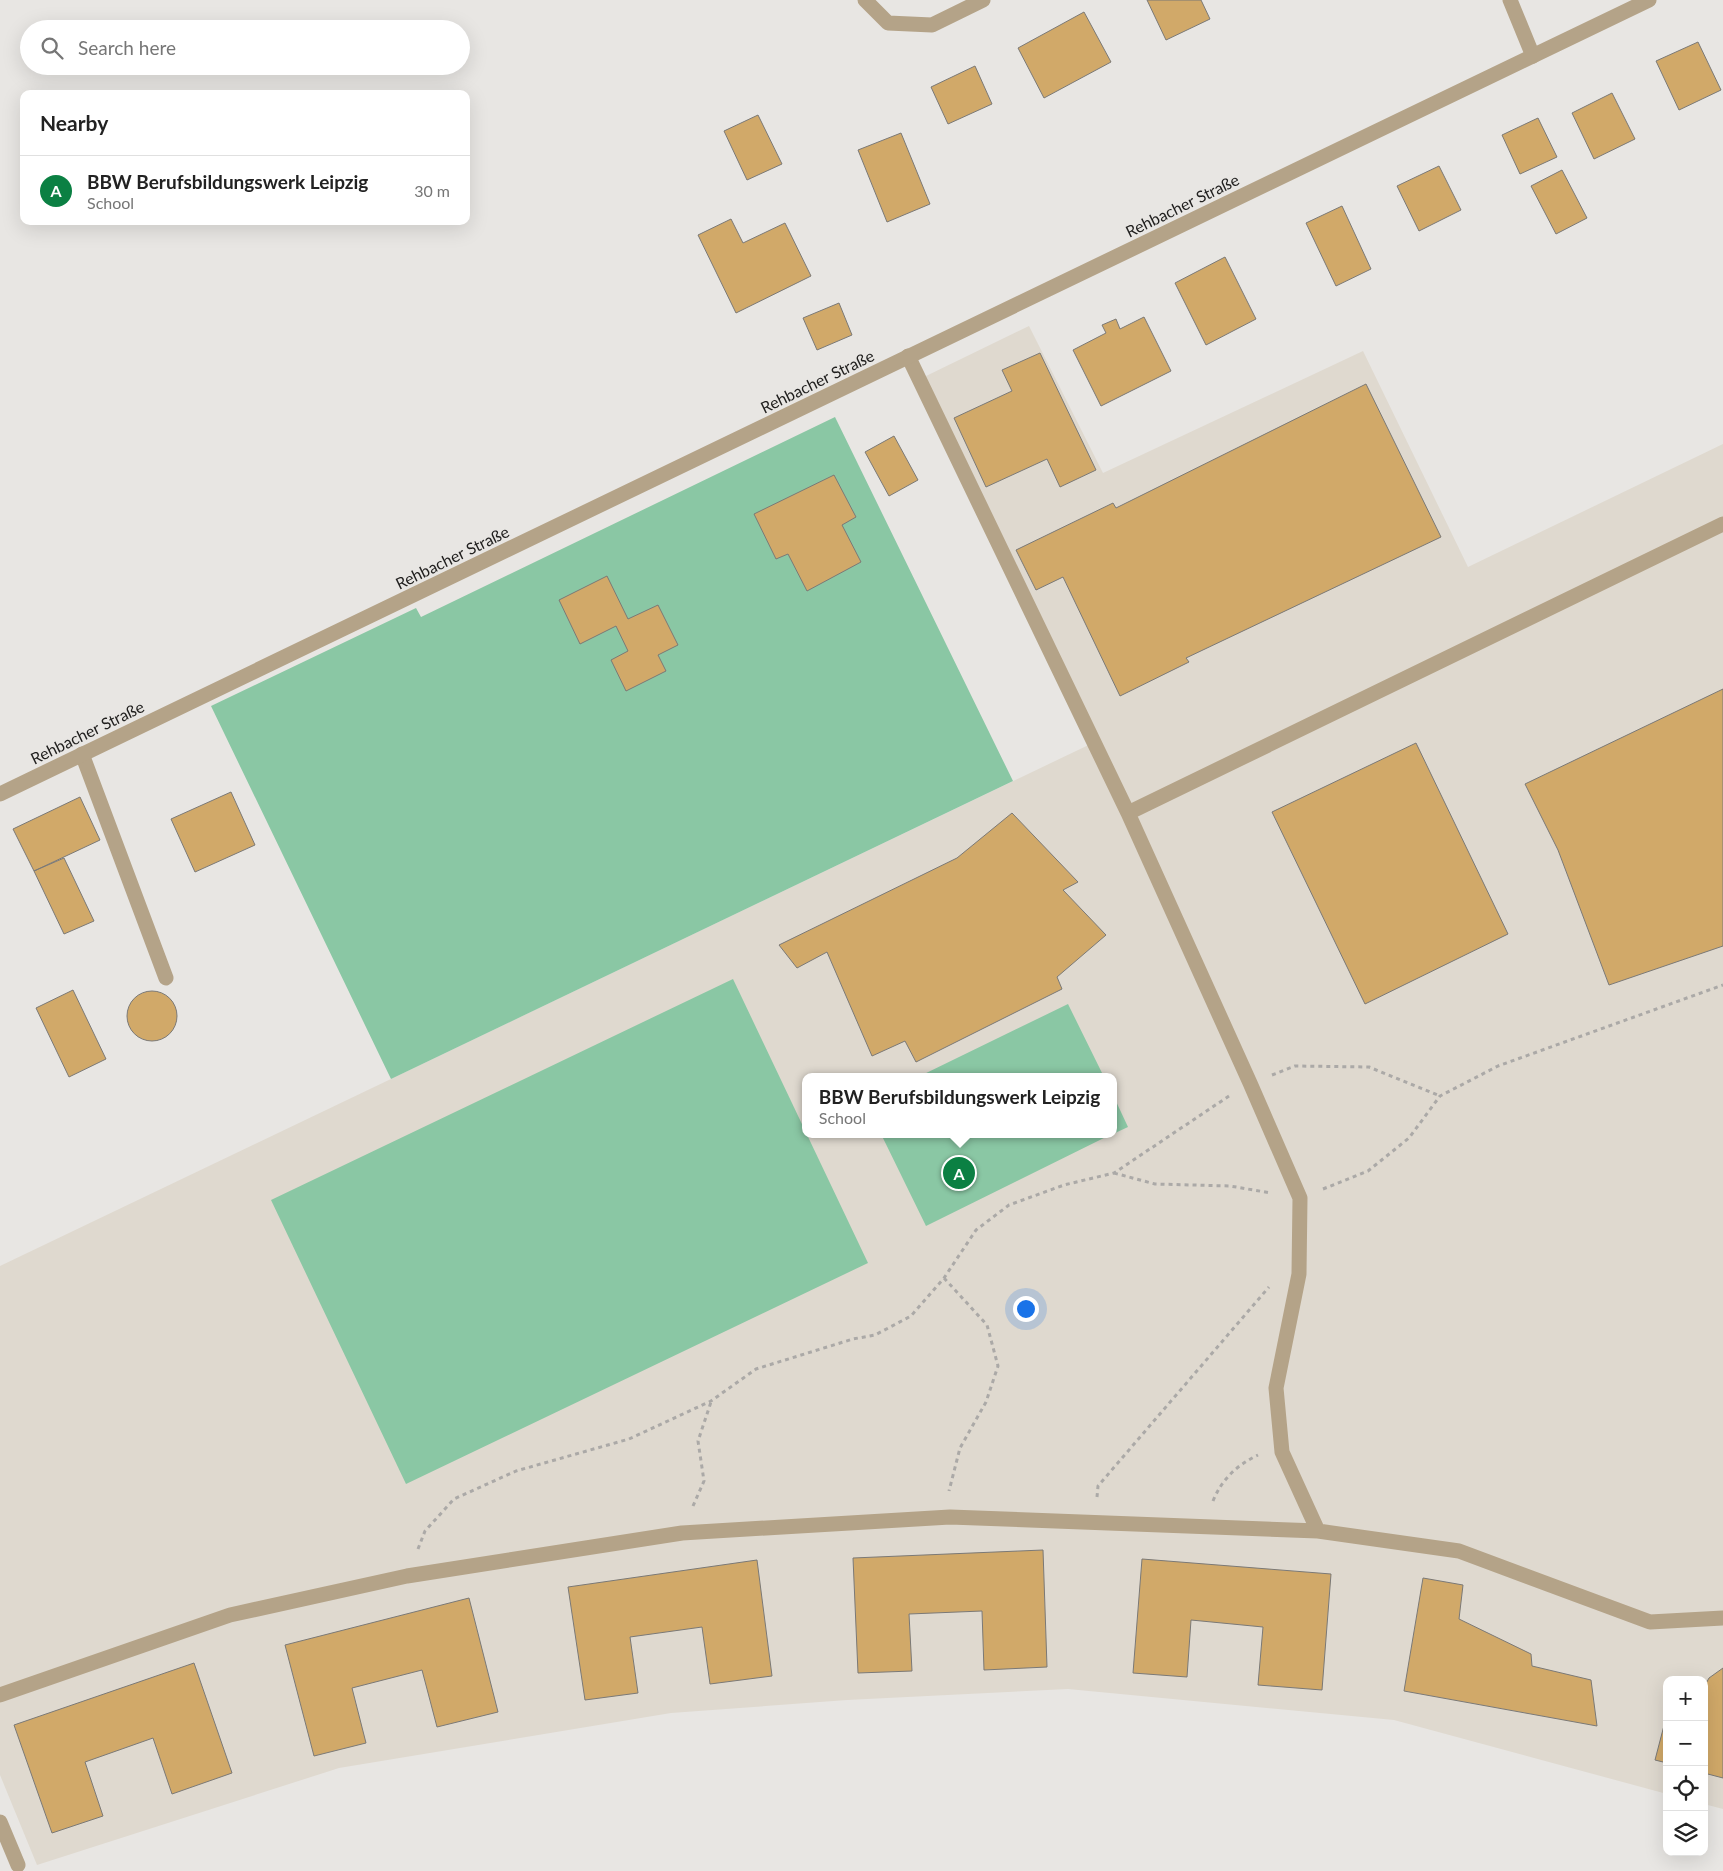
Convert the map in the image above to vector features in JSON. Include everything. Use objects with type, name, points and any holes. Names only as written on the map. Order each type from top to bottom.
[{"type":"street","points":[[865,0],[888,23],[932,25],[983,0]]},
{"type":"street","points":[[1510,0],[1534,56]]},
{"type":"street","name":"Rehbacher Straße","points":[[0,794],[1649,0]]},
{"type":"street","points":[[908,356],[1128,813],[1300,1198],[1299,1274],[1276,1388],[1282,1452],[1318,1531]]},
{"type":"street","points":[[1128,813],[1723,524]]},
{"type":"street","points":[[82,754],[166,978]]},
{"type":"street","points":[[0,1694],[230,1615],[407,1576],[682,1533],[950,1516],[1318,1531],[1459,1551],[1650,1622],[1723,1618]]},
{"type":"street","points":[[0,1822],[18,1865]]},
{"type":"path","points":[[1114,1173],[1155,1184],[1230,1186],[1300,1198],[1368,1171],[1409,1138],[1440,1096],[1498,1066],[1723,985]]},
{"type":"path","points":[[407,1576],[425,1531],[454,1499],[516,1471],[630,1439],[711,1401],[756,1369],[853,1339],[875,1335],[911,1316],[944,1278],[976,1230],[1009,1205],[1064,1185],[1114,1173],[1250,1083],[1295,1066],[1369,1067],[1440,1096]]},
{"type":"path","points":[[1094,1522],[1098,1486],[1194,1372],[1299,1253]]},
{"type":"path","points":[[944,1278],[987,1326],[998,1366],[986,1402],[960,1448],[949,1485],[950,1516]]},
{"type":"path","points":[[682,1533],[704,1481],[698,1441],[711,1401]]},
{"type":"path","points":[[1204,1527],[1214,1498],[1226,1476],[1247,1460],[1281,1445]]},
{"type":"shaded area","points":[[1029,326],[1103,473],[1363,351],[1468,567],[1723,444],[1723,1809],[1708,1805],[1708,1676],[1663,1676],[1663,1793],[1394,1720],[1068,1689],[847,1700],[671,1713],[339,1768],[37,1865],[0,1775],[0,1266],[1099,740],[924,377]]},
{"type":"green space","points":[[835,417],[1013,781],[391,1079],[211,706],[416,608],[421,617]]},
{"type":"green space","points":[[733,979],[802,1124],[802,1138],[809,1138],[868,1263],[406,1484],[271,1200]]},
{"type":"green space","points":[[1068,1004],[1102,1073],[926,1073]]},
{"type":"green space","points":[[1117,1104],[1128,1127],[1117,1132]]},
{"type":"green space","points":[[883,1138],[1104,1138],[926,1226]]},
{"type":"building","points":[[1147,0],[1201,0],[1210,19],[1166,40]]},
{"type":"building","points":[[1084,12],[1111,62],[1044,98],[1018,48]]},
{"type":"building","points":[[1698,42],[1721,90],[1679,110],[1656,61]]},
{"type":"building","points":[[975,66],[992,104],[948,124],[931,87]]},
{"type":"building","points":[[1612,93],[1635,139],[1594,159],[1572,113]]},
{"type":"building","points":[[758,115],[782,164],[747,180],[724,131]]},
{"type":"building","points":[[1538,118],[1557,157],[1520,174],[1502,135]]},
{"type":"building","points":[[901,133],[930,204],[887,222],[858,150]]},
{"type":"building","points":[[1439,166],[1461,210],[1419,231],[1397,186]]},
{"type":"building","points":[[1562,170],[1587,218],[1556,234],[1531,186]]},
{"type":"building","points":[[1342,206],[1371,269],[1336,286],[1306,223]]},
{"type":"building","points":[[731,219],[743,243],[785,223],[811,276],[736,313],[698,235]]},
{"type":"building","points":[[1225,257],[1256,319],[1206,345],[1175,283]]},
{"type":"building","points":[[839,303],[852,335],[817,350],[803,318]]},
{"type":"building","points":[[1144,317],[1171,371],[1101,406],[1073,350],[1106,333],[1102,325],[1116,319],[1120,329]]},
{"type":"building","points":[[1040,353],[1096,470],[1060,487],[1047,459],[986,487],[954,418],[1012,391],[1002,370]]},
{"type":"building","points":[[1366,384],[1441,537],[1186,658],[1189,662],[1120,696],[1063,577],[1036,590],[1016,550],[1113,503],[1116,508]]},
{"type":"building","points":[[894,436],[918,480],[889,496],[865,452]]},
{"type":"building","points":[[834,475],[856,517],[842,525],[861,562],[807,591],[788,554],[776,559],[754,514]]},
{"type":"building","points":[[607,576],[628,619],[658,605],[678,645],[658,655],[666,671],[626,691],[611,660],[628,651],[616,626],[580,644],[559,600]]},
{"type":"building","points":[[1723,689],[1723,946],[1609,985],[1558,850],[1525,784]]},
{"type":"building","points":[[1416,743],[1508,934],[1365,1004],[1272,812]]},
{"type":"building","points":[[231,792],[255,845],[195,872],[171,819]]},
{"type":"building","points":[[80,797],[100,840],[34,871],[13,829]]},
{"type":"building","points":[[1012,813],[1078,882],[1063,890],[1106,935],[1057,977],[1062,989],[916,1062],[905,1041],[872,1056],[827,952],[797,968],[779,945],[957,858]]},
{"type":"building","points":[[64,858],[94,921],[64,934],[34,871]]},
{"type":"building","points":[[73,990],[106,1059],[69,1077],[36,1008]]},
{"type":"building","points":[[147,991],[157,991],[170,998],[177,1011],[177,1021],[170,1034],[157,1041],[147,1041],[138,1037],[131,1030],[127,1021],[127,1011],[131,1002],[138,995]]},
{"type":"building","points":[[1043,1550],[1047,1667],[984,1670],[982,1611],[909,1614],[912,1671],[858,1673],[853,1558]]},
{"type":"building","points":[[1142,1559],[1331,1574],[1322,1690],[1258,1685],[1263,1627],[1191,1620],[1187,1677],[1133,1673]]},
{"type":"building","points":[[757,1560],[772,1676],[710,1684],[702,1627],[630,1637],[638,1693],[585,1700],[568,1587]]},
{"type":"building","points":[[1423,1578],[1463,1585],[1459,1619],[1531,1654],[1532,1666],[1591,1680],[1597,1726],[1404,1691]]},
{"type":"building","points":[[469,1598],[498,1712],[437,1727],[422,1670],[352,1688],[366,1743],[314,1756],[285,1645]]},
{"type":"building","points":[[194,1663],[232,1773],[172,1794],[153,1738],[85,1762],[103,1816],[52,1833],[14,1725]]},
{"type":"building","points":[[1723,1668],[1723,1778],[1708,1774],[1709,1678]]},
{"type":"building","points":[[1663,1729],[1663,1762],[1655,1760]]},
{"type":"place","name":"BBW Berufsbildungswerk Leipzig","points":[[959,1173]]}]
